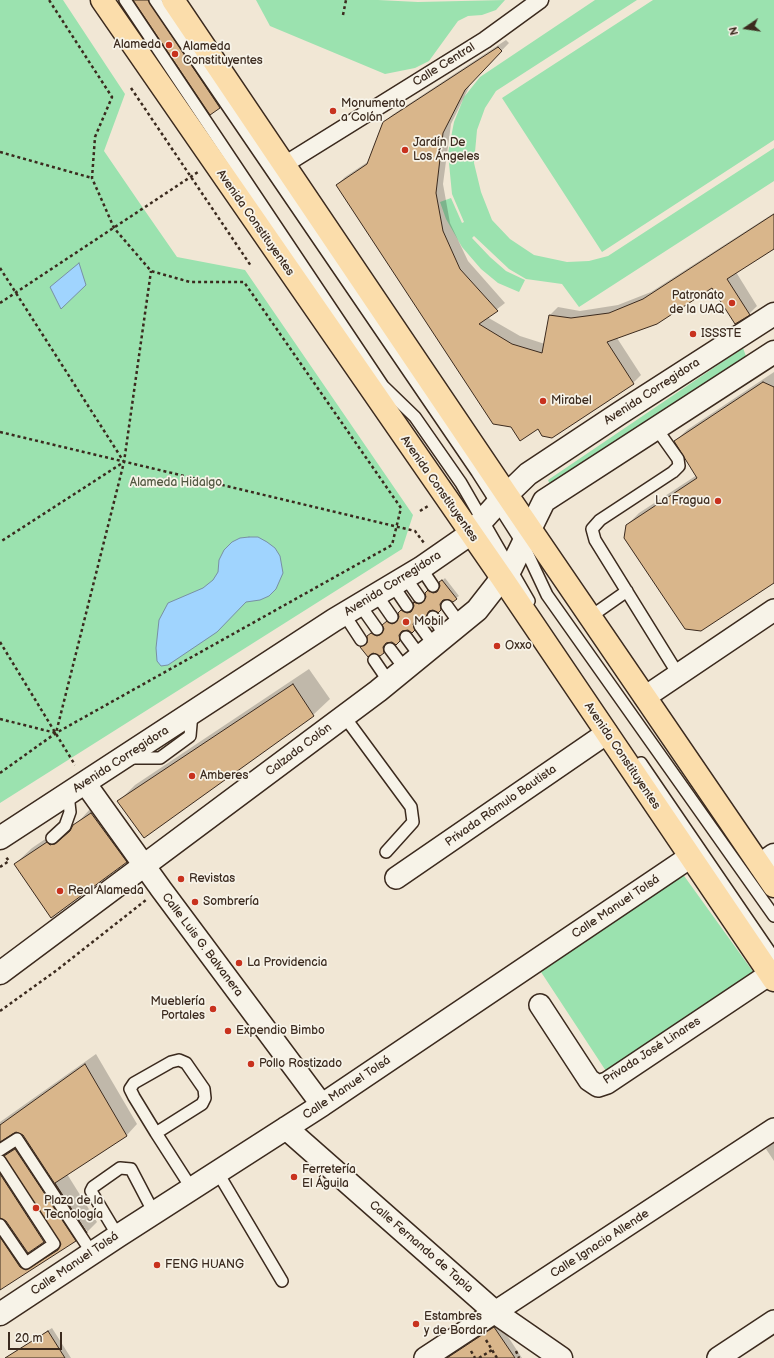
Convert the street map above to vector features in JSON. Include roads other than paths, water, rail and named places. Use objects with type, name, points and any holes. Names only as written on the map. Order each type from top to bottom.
[{"type":"main road","name":"Avenida Constituyentes","points":[[102,0],[476,527],[607,733],[690,857],[773,971]]},
{"type":"main road","points":[[173,0],[284,165],[527,536],[590,617],[645,697],[767,860],[774,886]]},
{"type":"street","name":"Calle Central","points":[[284,165],[485,40],[540,0]]},
{"type":"street","name":"Avenida Corregidora","points":[[0,838],[383,590],[476,527],[528,474],[774,314]]},
{"type":"street","points":[[527,536],[544,501],[774,352]]},
{"type":"street","name":"Calzada Colón","points":[[0,973],[344,716],[477,610],[506,573],[527,536]]},
{"type":"street","points":[[645,697],[774,610]]},
{"type":"street","name":"Privada Rómulo Bautista","points":[[396,878],[607,733]]},
{"type":"street","name":"Calle Luis G. Balvanera","points":[[77,789],[144,866],[322,1105]]},
{"type":"street","name":"Calle Manuel Tolsá","points":[[0,1314],[322,1105],[690,857]]},
{"type":"street","name":"Privada José Linares","points":[[540,1005],[589,1080],[598,1086],[607,1083],[773,971]]},
{"type":"street","name":"Calle Fernando de Tapia","points":[[286,1128],[496,1313],[561,1358]]},
{"type":"street","name":"Calle Ignacio Allende","points":[[425,1358],[496,1313],[774,1129]]},
{"type":"street","points":[[718,1358],[774,1321]]},
{"type":"lane","points":[[125,0],[383,386],[415,417],[461,483],[476,527]]},
{"type":"lane","points":[[155,0],[502,499]]},
{"type":"lane","points":[[656,428],[678,459],[679,466],[673,472],[600,520],[592,529],[595,540],[678,674]]},
{"type":"lane","points":[[527,536],[547,595],[774,916]]},
{"type":"lane","points":[[506,573],[532,606],[773,971]]},
{"type":"lane","points":[[383,590],[433,586]]},
{"type":"lane","points":[[383,590],[419,597]]},
{"type":"lane","points":[[383,590],[407,606]]},
{"type":"lane","points":[[383,590],[392,617]]},
{"type":"lane","points":[[377,629],[383,590]]},
{"type":"lane","points":[[361,640],[383,590]]},
{"type":"lane","points":[[590,617],[627,591]]},
{"type":"lane","points":[[426,652],[447,606]]},
{"type":"lane","points":[[426,652],[433,617]]},
{"type":"lane","points":[[420,626],[426,652]]},
{"type":"lane","points":[[406,637],[426,652]]},
{"type":"lane","points":[[390,649],[426,652]]},
{"type":"lane","points":[[374,660],[426,652]]},
{"type":"lane","points":[[344,716],[410,807],[413,822],[386,852]]},
{"type":"lane","points":[[52,838],[66,826],[77,789]]},
{"type":"lane","points":[[156,1133],[202,1104],[205,1098],[204,1089],[186,1063],[179,1060],[171,1062],[134,1083],[130,1089],[156,1133],[192,1189]]},
{"type":"lane","points":[[0,1150],[17,1139],[92,1253]]},
{"type":"lane","points":[[0,1161],[54,1244],[26,1263],[0,1225]]},
{"type":"lane","points":[[118,1236],[91,1191],[93,1186],[120,1168],[131,1168],[154,1213]]},
{"type":"lane","points":[[218,1173],[282,1281]]},
{"type":"water","points":[[79,263],[86,285],[61,309],[50,287]]},
{"type":"water","points":[[258,537],[267,542],[275,548],[280,556],[283,573],[276,589],[269,596],[260,600],[246,602],[217,632],[168,665],[161,666],[157,661],[156,648],[159,620],[168,603],[203,588],[213,580],[218,572],[219,560],[224,550],[232,542],[240,538]]},
{"type":"place","name":"Alameda","points":[[169,45]]},
{"type":"place","name":"Alameda Constituyentes","points":[[175,54]]},
{"type":"place","name":"Monumento a Colón","points":[[333,111]]},
{"type":"place","name":"Jardín De Los Ángeles","points":[[405,150]]},
{"type":"place","name":"Patronato de la UAQ","points":[[732,303]]},
{"type":"place","name":"ISSSTE","points":[[693,334]]},
{"type":"place","name":"Mirabel","points":[[543,401]]},
{"type":"place","name":"La Fragua","points":[[718,501]]},
{"type":"place","name":"Mobil","points":[[406,622]]},
{"type":"place","name":"Oxxo","points":[[497,646]]},
{"type":"place","name":"Amberes","points":[[192,776]]},
{"type":"place","name":"Revistas","points":[[181,879]]},
{"type":"place","name":"Real Alameda","points":[[60,891]]},
{"type":"place","name":"Sombrería","points":[[195,902]]},
{"type":"place","name":"La Providencia","points":[[239,963]]},
{"type":"place","name":"Mueblería Portales","points":[[213,1009]]},
{"type":"place","name":"Expendio Bimbo","points":[[228,1031]]},
{"type":"place","name":"Pollo Rostizado","points":[[251,1064]]},
{"type":"place","name":"Ferretería El Águila","points":[[294,1177]]},
{"type":"place","name":"Plaza de la Tecnología","points":[[36,1208]]},
{"type":"place","name":"FENG HUANG","points":[[157,1265]]},
{"type":"place","name":"Estambres y de Bordar","points":[[416,1324]]},
{"type":"park label","name":"Alameda Hidalgo","points":[[176,483]]}]
